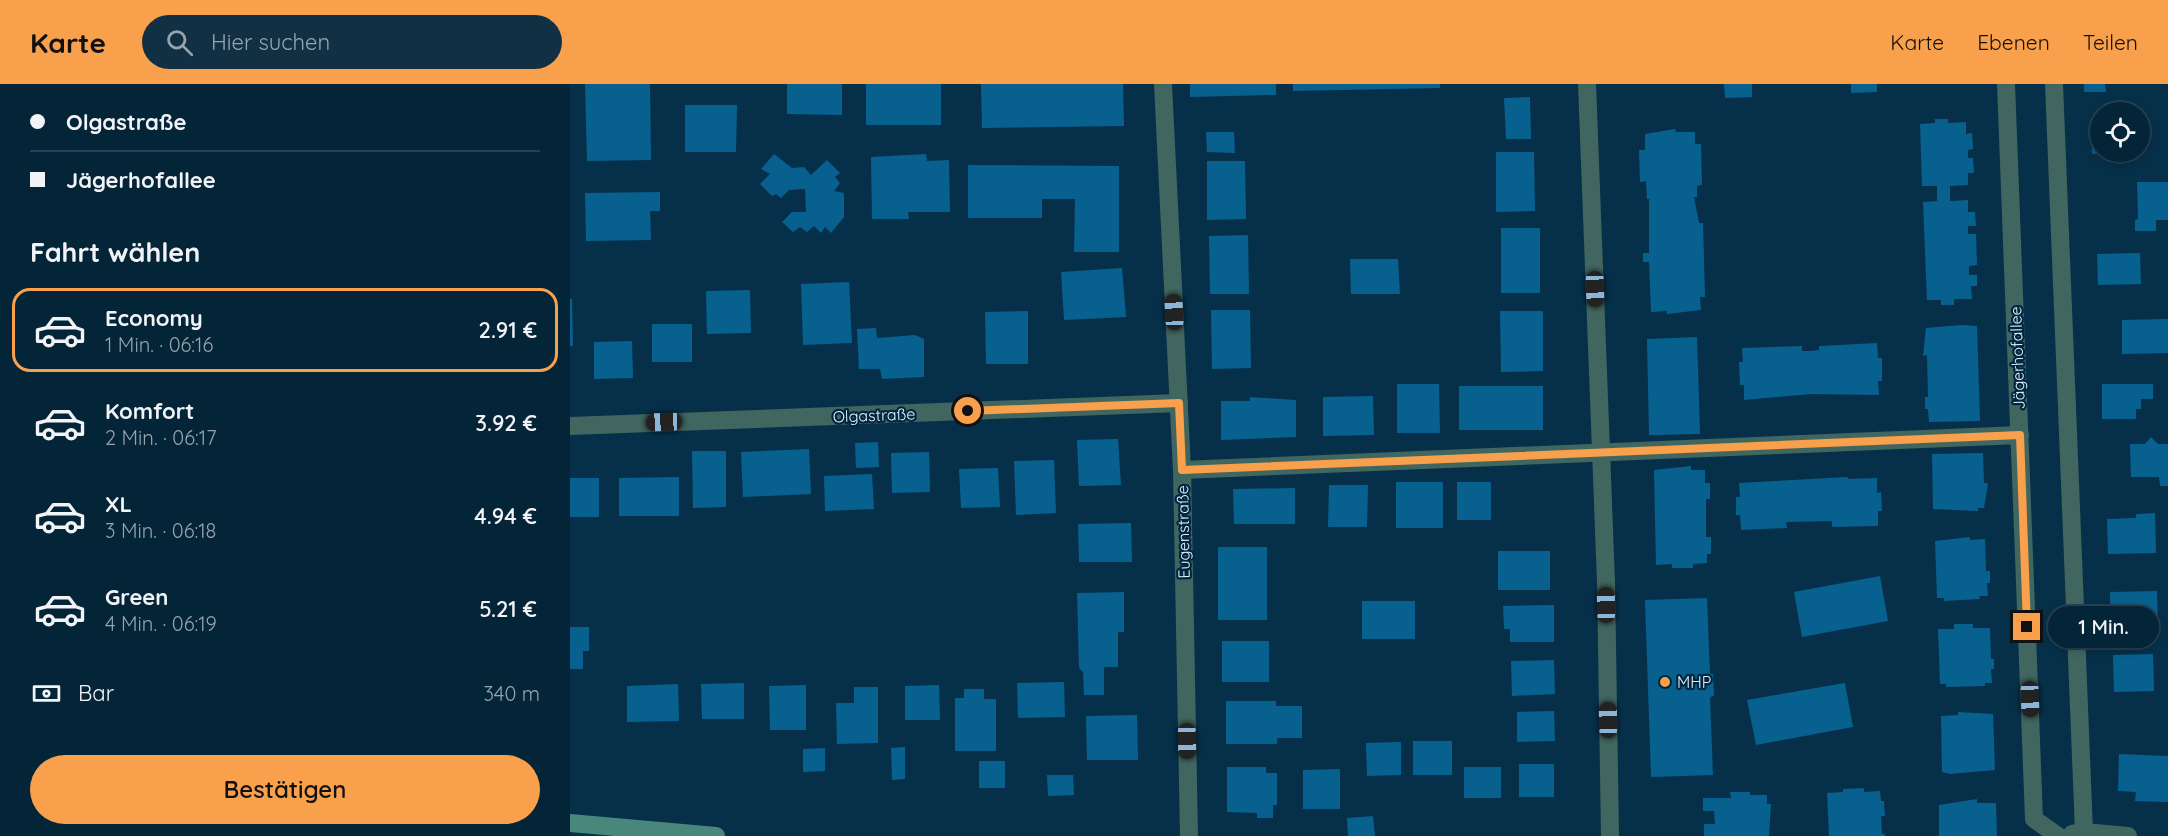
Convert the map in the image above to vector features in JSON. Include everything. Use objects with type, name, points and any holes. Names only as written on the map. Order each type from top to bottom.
[{"type":"main road","points":[[570,823],[716,836]]},
{"type":"street","name":"Eugenstraße","points":[[1163,84],[1182,470],[1189,836]]},
{"type":"street","points":[[1587,84],[1601,451],[1610,836]]},
{"type":"street","name":"Jägerhofallee","points":[[2006,84],[2034,819],[2058,836]]},
{"type":"street","points":[[2054,84],[2084,832]]},
{"type":"street","name":"Olgastraße","points":[[570,426],[1179,403]]},
{"type":"street","points":[[1182,470],[2020,435]]},
{"type":"street","points":[[2064,836],[2084,832],[2128,836]]},
{"type":"building","points":[[585,84],[650,84],[651,160],[587,161]]},
{"type":"building","points":[[787,84],[842,84],[842,115],[787,114]]},
{"type":"building","points":[[866,84],[941,84],[941,125],[866,125]]},
{"type":"building","points":[[981,84],[1123,84],[1124,126],[982,128]]},
{"type":"building","points":[[1190,84],[1276,84],[1276,95],[1190,97]]},
{"type":"building","points":[[1293,84],[1440,84],[1440,88],[1293,91]]},
{"type":"building","points":[[1724,84],[1752,84],[1752,97],[1725,98]]},
{"type":"building","points":[[1851,84],[1877,84],[1877,92],[1851,93]]},
{"type":"building","points":[[2084,84],[2105,84],[2106,92],[2084,92]]},
{"type":"building","points":[[1530,97],[1531,139],[1506,139],[1504,98]]},
{"type":"building","points":[[685,105],[737,105],[736,152],[685,152]]},
{"type":"building","points":[[1935,119],[1948,119],[1948,123],[1966,122],[1966,134],[1972,133],[1973,149],[1968,150],[1968,158],[1973,158],[1974,173],[1968,173],[1968,185],[1950,186],[1950,201],[1968,200],[1968,212],[1975,212],[1976,226],[1968,226],[1968,234],[1976,234],[1977,265],[1969,266],[1969,275],[1977,275],[1977,286],[1971,286],[1972,299],[1954,299],[1954,305],[1941,305],[1941,300],[1927,300],[1923,202],[1937,201],[1937,186],[1922,186],[1920,124],[1935,123]]},
{"type":"building","points":[[1675,129],[1676,132],[1695,132],[1695,144],[1701,144],[1702,185],[1697,186],[1697,197],[1694,197],[1699,223],[1703,223],[1705,297],[1700,297],[1701,310],[1667,314],[1667,311],[1651,312],[1649,262],[1643,262],[1643,253],[1649,253],[1649,199],[1647,199],[1646,181],[1640,182],[1639,150],[1645,150],[1645,134]]},
{"type":"building","points":[[1206,132],[1234,132],[1235,153],[1207,152]]},
{"type":"building","points":[[1496,152],[1534,152],[1535,211],[1496,212]]},
{"type":"building","points":[[774,154],[792,168],[804,167],[811,175],[827,160],[840,173],[835,177],[840,183],[834,191],[844,193],[844,217],[831,233],[825,227],[821,233],[814,226],[807,232],[800,227],[793,232],[782,222],[792,212],[806,212],[805,189],[789,190],[781,198],[776,194],[772,196],[760,184],[770,174],[761,169]]},
{"type":"building","points":[[926,154],[927,161],[949,160],[950,212],[908,212],[909,219],[872,219],[871,157]]},
{"type":"building","points":[[1207,161],[1245,161],[1246,219],[1207,220]]},
{"type":"building","points":[[968,165],[1119,166],[1119,252],[1074,252],[1075,199],[1042,199],[1042,218],[968,218]]},
{"type":"building","points":[[2137,182],[2168,182],[2168,220],[2156,220],[2156,231],[2135,231],[2135,220],[2138,219]]},
{"type":"building","points":[[660,192],[660,211],[650,211],[651,240],[586,241],[585,193]]},
{"type":"building","points":[[1501,228],[1540,228],[1540,293],[1501,293]]},
{"type":"building","points":[[1248,235],[1249,294],[1210,294],[1209,236]]},
{"type":"building","points":[[2140,253],[2141,284],[2098,285],[2097,254]]},
{"type":"building","points":[[1350,259],[1398,259],[1400,294],[1351,294]]},
{"type":"building","points":[[1122,268],[1126,317],[1064,320],[1061,272]]},
{"type":"building","points":[[849,282],[852,343],[803,345],[801,284]]},
{"type":"building","points":[[750,290],[751,333],[707,334],[706,291]]},
{"type":"building","points":[[570,299],[572,299],[573,346],[570,346]]},
{"type":"building","points":[[1211,310],[1250,310],[1251,368],[1212,369]]},
{"type":"building","points":[[1028,311],[1028,364],[986,364],[985,312]]},
{"type":"building","points":[[1500,311],[1543,311],[1543,371],[1501,372]]},
{"type":"building","points":[[2168,319],[2168,353],[2122,354],[2122,320]]},
{"type":"building","points":[[652,324],[692,324],[692,362],[652,362]]},
{"type":"building","points":[[1977,326],[1980,421],[1929,422],[1928,409],[1925,409],[1925,397],[1928,397],[1927,355],[1923,356],[1926,328]]},
{"type":"building","points":[[876,328],[877,338],[915,335],[924,339],[924,377],[882,379],[880,369],[859,369],[857,329]]},
{"type":"building","points":[[1697,337],[1700,434],[1649,435],[1647,339]]},
{"type":"building","points":[[632,341],[633,378],[594,379],[594,342]]},
{"type":"building","points":[[1877,343],[1878,358],[1882,358],[1882,381],[1878,381],[1879,395],[1811,394],[1744,400],[1744,385],[1740,385],[1739,362],[1743,362],[1742,348],[1802,346],[1802,351],[1810,351],[1819,350],[1819,346]]},
{"type":"building","points":[[1397,384],[1439,384],[1440,433],[1397,433]]},
{"type":"building","points":[[2102,384],[2153,384],[2153,399],[2141,399],[2141,409],[2136,409],[2136,419],[2102,419]]},
{"type":"building","points":[[1459,386],[1543,386],[1543,430],[1459,430]]},
{"type":"building","points":[[1373,396],[1374,435],[1323,436],[1323,397]]},
{"type":"building","points":[[1250,397],[1296,400],[1296,437],[1221,440],[1221,401],[1250,401]]},
{"type":"building","points":[[2151,437],[2158,444],[2168,444],[2168,486],[2160,486],[2159,477],[2131,477],[2130,444],[2145,444]]},
{"type":"building","points":[[1118,439],[1121,485],[1079,486],[1077,440]]},
{"type":"building","points":[[878,442],[879,467],[856,468],[855,443]]},
{"type":"building","points":[[809,449],[811,494],[743,497],[741,452]]},
{"type":"building","points":[[692,451],[726,451],[726,507],[693,508]]},
{"type":"building","points":[[929,452],[930,492],[892,493],[891,453]]},
{"type":"building","points":[[1983,453],[1984,483],[1988,483],[1984,508],[1978,508],[1978,511],[1933,509],[1932,454]]},
{"type":"building","points":[[1054,460],[1056,513],[1016,515],[1014,461]]},
{"type":"building","points":[[1691,466],[1691,470],[1705,470],[1705,483],[1710,483],[1710,499],[1706,499],[1706,537],[1711,537],[1711,554],[1707,554],[1707,563],[1693,564],[1693,568],[1672,568],[1672,564],[1656,565],[1654,470]]},
{"type":"building","points":[[998,468],[1000,507],[961,508],[959,469]]},
{"type":"building","points":[[872,474],[874,509],[825,511],[824,476]]},
{"type":"building","points":[[679,477],[679,516],[619,516],[619,478]]},
{"type":"building","points":[[1848,477],[1848,479],[1877,478],[1877,493],[1881,492],[1882,511],[1878,511],[1878,526],[1832,527],[1832,521],[1786,522],[1787,528],[1741,530],[1740,515],[1736,515],[1736,497],[1740,497],[1739,483]]},
{"type":"building","points":[[570,478],[599,478],[599,517],[570,517]]},
{"type":"building","points":[[1396,482],[1443,482],[1443,528],[1396,528]]},
{"type":"building","points":[[1457,482],[1491,482],[1491,520],[1457,520]]},
{"type":"building","points":[[1329,485],[1368,485],[1367,527],[1328,527]]},
{"type":"building","points":[[1295,488],[1295,524],[1234,524],[1233,489]]},
{"type":"building","points":[[2155,513],[2156,553],[2108,554],[2107,519],[2136,518],[2136,514]]},
{"type":"building","points":[[1131,523],[1132,562],[1079,562],[1078,524]]},
{"type":"building","points":[[1970,537],[1970,540],[1985,539],[1986,571],[1990,571],[1990,583],[1987,583],[1988,596],[1979,596],[1980,599],[1944,601],[1944,598],[1937,598],[1935,541]]},
{"type":"building","points":[[1218,547],[1267,547],[1267,620],[1218,620]]},
{"type":"building","points":[[1498,551],[1550,551],[1550,590],[1498,590]]},
{"type":"building","points":[[1880,576],[1888,621],[1802,637],[1794,592]]},
{"type":"building","points":[[2157,591],[2158,626],[2111,628],[2110,592]]},
{"type":"building","points":[[1124,592],[1124,632],[1118,632],[1118,667],[1104,667],[1104,695],[1084,695],[1083,672],[1079,668],[1077,593]]},
{"type":"building","points":[[1707,598],[1710,674],[1713,674],[1714,696],[1710,697],[1713,775],[1651,777],[1645,600]]},
{"type":"building","points":[[1362,601],[1415,601],[1415,639],[1362,639]]},
{"type":"building","points":[[1554,605],[1554,642],[1510,642],[1510,629],[1504,629],[1503,606]]},
{"type":"building","points":[[1954,624],[1973,624],[1973,628],[1990,628],[1991,659],[1994,659],[1994,669],[1991,669],[1992,683],[1985,683],[1985,686],[1946,687],[1946,684],[1940,684],[1938,629],[1954,629]]},
{"type":"building","points":[[570,627],[589,627],[589,651],[583,651],[583,669],[570,669]]},
{"type":"building","points":[[1222,641],[1269,641],[1269,682],[1222,682]]},
{"type":"building","points":[[2153,654],[2154,691],[2114,692],[2113,655]]},
{"type":"building","points":[[1554,660],[1555,694],[1512,696],[1511,661]]},
{"type":"building","points":[[1064,682],[1065,717],[1018,718],[1017,683]]},
{"type":"building","points":[[744,683],[744,719],[702,719],[701,684]]},
{"type":"building","points":[[1845,683],[1853,727],[1756,745],[1747,700]]},
{"type":"building","points":[[678,684],[679,721],[627,722],[627,686]]},
{"type":"building","points":[[806,685],[806,730],[770,730],[769,686]]},
{"type":"building","points":[[939,685],[940,720],[905,720],[905,686]]},
{"type":"building","points":[[854,687],[878,687],[878,743],[837,744],[836,703],[854,703]]},
{"type":"building","points":[[964,689],[984,689],[984,699],[996,699],[996,751],[955,751],[955,698],[964,698]]},
{"type":"building","points":[[1226,701],[1276,701],[1276,706],[1302,706],[1302,738],[1277,738],[1277,744],[1226,744]]},
{"type":"building","points":[[1554,711],[1555,741],[1517,742],[1517,712]]},
{"type":"building","points":[[1958,712],[1993,714],[1995,770],[1950,774],[1942,772],[1941,716],[1958,715]]},
{"type":"building","points":[[1137,715],[1138,760],[1087,760],[1086,716]]},
{"type":"building","points":[[1413,741],[1452,741],[1452,775],[1413,775]]},
{"type":"building","points":[[1401,742],[1401,775],[1367,776],[1366,743]]},
{"type":"building","points":[[905,747],[905,779],[892,780],[891,748]]},
{"type":"building","points":[[825,748],[825,771],[803,772],[803,749]]},
{"type":"building","points":[[2119,754],[2168,756],[2168,802],[2135,801],[2136,792],[2118,791]]},
{"type":"building","points":[[979,761],[1005,761],[1005,788],[979,788]]},
{"type":"building","points":[[1519,764],[1554,764],[1554,797],[1519,797]]},
{"type":"building","points":[[1227,767],[1266,767],[1266,773],[1277,773],[1277,805],[1273,805],[1273,818],[1257,818],[1257,813],[1227,812]]},
{"type":"building","points":[[1464,767],[1501,767],[1501,798],[1464,798]]},
{"type":"building","points":[[1340,769],[1340,809],[1303,809],[1303,770]]},
{"type":"building","points":[[1047,775],[1073,775],[1074,795],[1048,796]]},
{"type":"building","points":[[1864,788],[1864,792],[1880,791],[1881,801],[1884,801],[1885,816],[1881,816],[1882,834],[1885,836],[1829,836],[1827,793],[1843,792],[1843,789]]},
{"type":"building","points":[[1730,792],[1767,795],[1767,804],[1771,804],[1769,836],[1704,836],[1704,824],[1715,824],[1714,811],[1703,811],[1703,798],[1731,798]]},
{"type":"building","points":[[1977,799],[1977,803],[1996,803],[1997,836],[1939,836],[1939,805]]},
{"type":"building","points":[[1373,816],[1375,836],[1348,836],[1347,818]]},
{"type":"place","name":"MHP","points":[[1665,682]]},
{"type":"route","points":[[968,411],[1179,403],[1182,470],[1569,452],[2020,435],[2027,627]]}]
